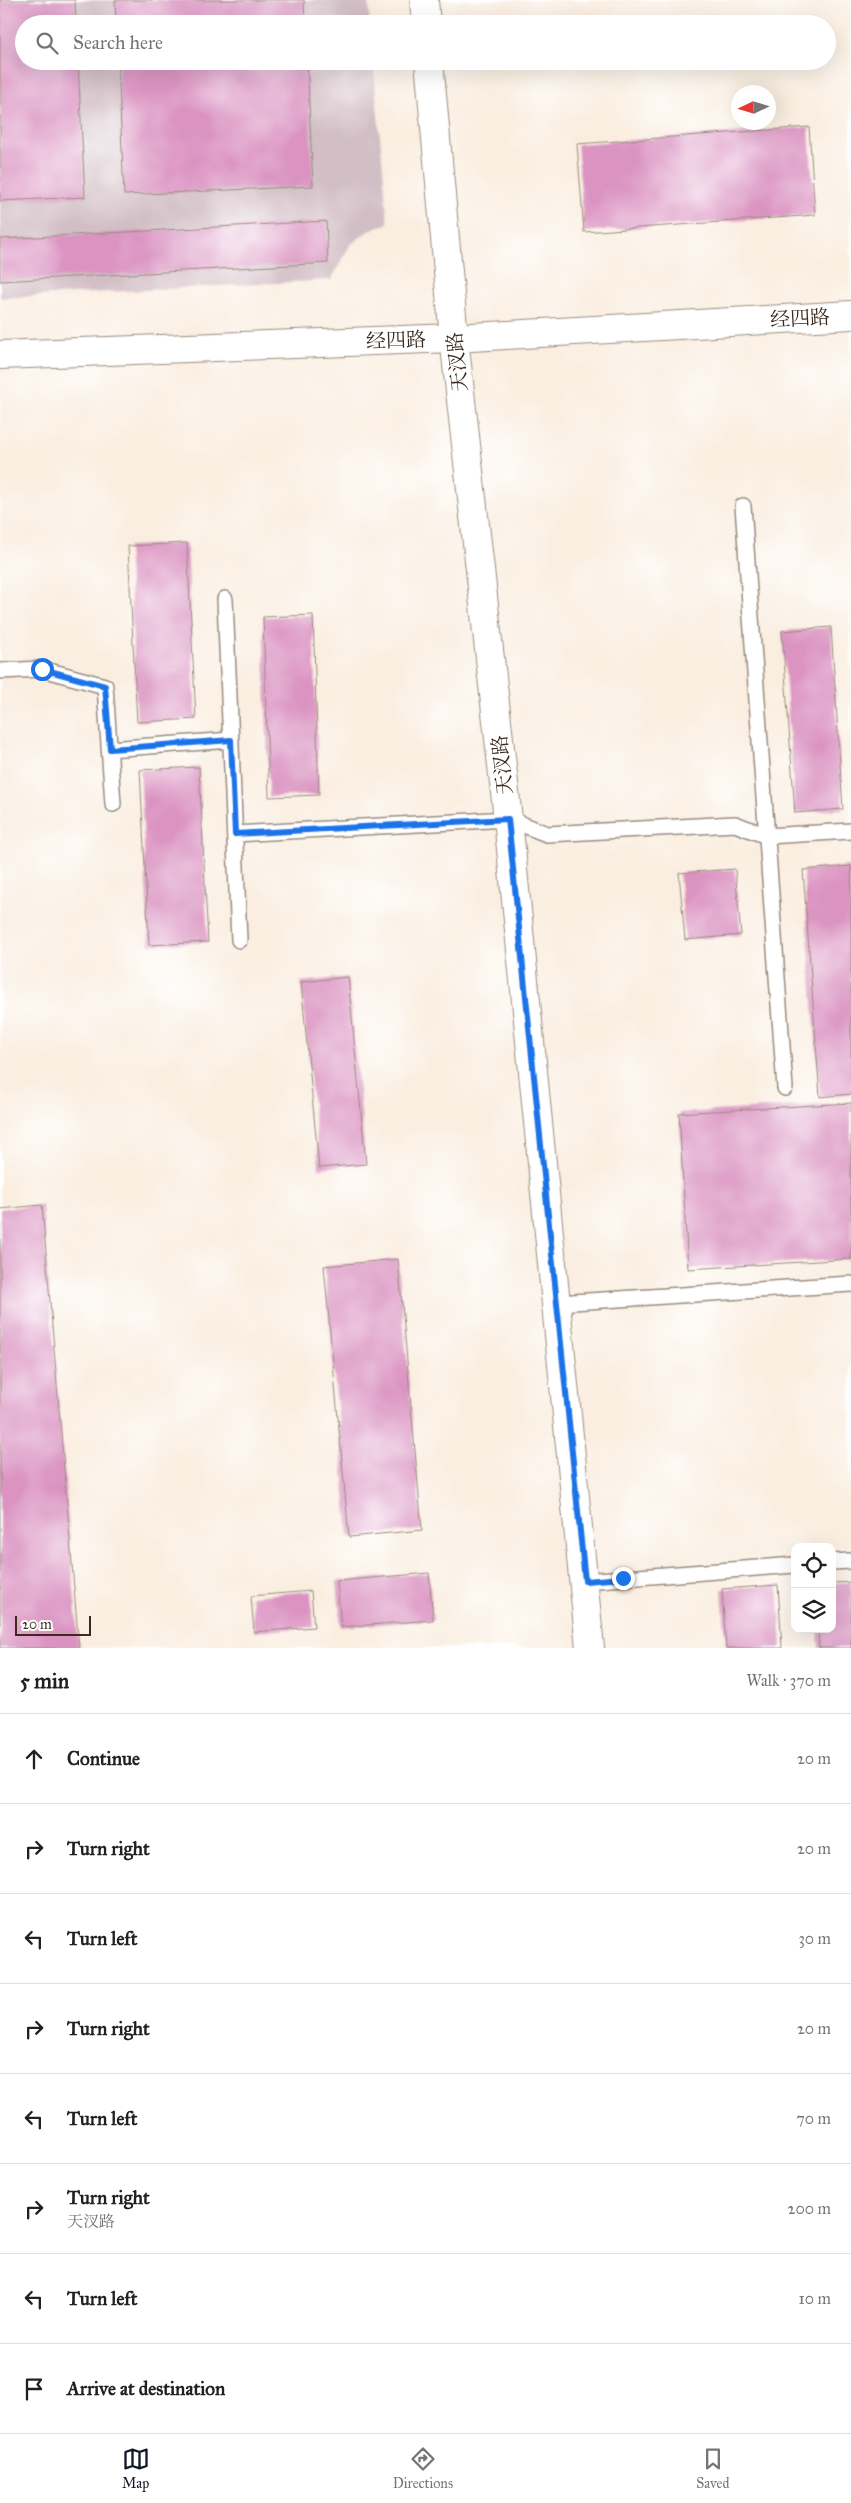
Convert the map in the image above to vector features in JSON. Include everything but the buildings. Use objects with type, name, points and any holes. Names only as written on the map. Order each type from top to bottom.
[{"type":"street","points":[[424,0],[425,15]]},
{"type":"street","name":"天汊路","points":[[430,70],[454,338],[508,819],[585,1581],[590,1648]]},
{"type":"street","name":"经四路","points":[[0,355],[454,338],[851,315]]},
{"type":"lane","points":[[743,506],[785,1088]]},
{"type":"lane","points":[[225,599],[239,940]]},
{"type":"lane","points":[[0,671],[42,669],[105,686],[113,804]]},
{"type":"lane","points":[[110,749],[231,740]]},
{"type":"lane","points":[[235,834],[508,819],[547,834],[734,824],[767,836],[851,831]]},
{"type":"lane","points":[[557,1303],[851,1284]]},
{"type":"lane","points":[[836,1562],[851,1561]]},
{"type":"lane","points":[[585,1581],[791,1565]]},
{"type":"shaded area","points":[[0,0],[368,0],[369,15],[15,15],[15,70],[374,70],[388,223],[367,232],[350,245],[331,280],[0,298]]},
{"type":"route","points":[[42,669],[105,686],[110,749],[231,740],[235,834],[508,819],[585,1581],[623,1578]]}]
